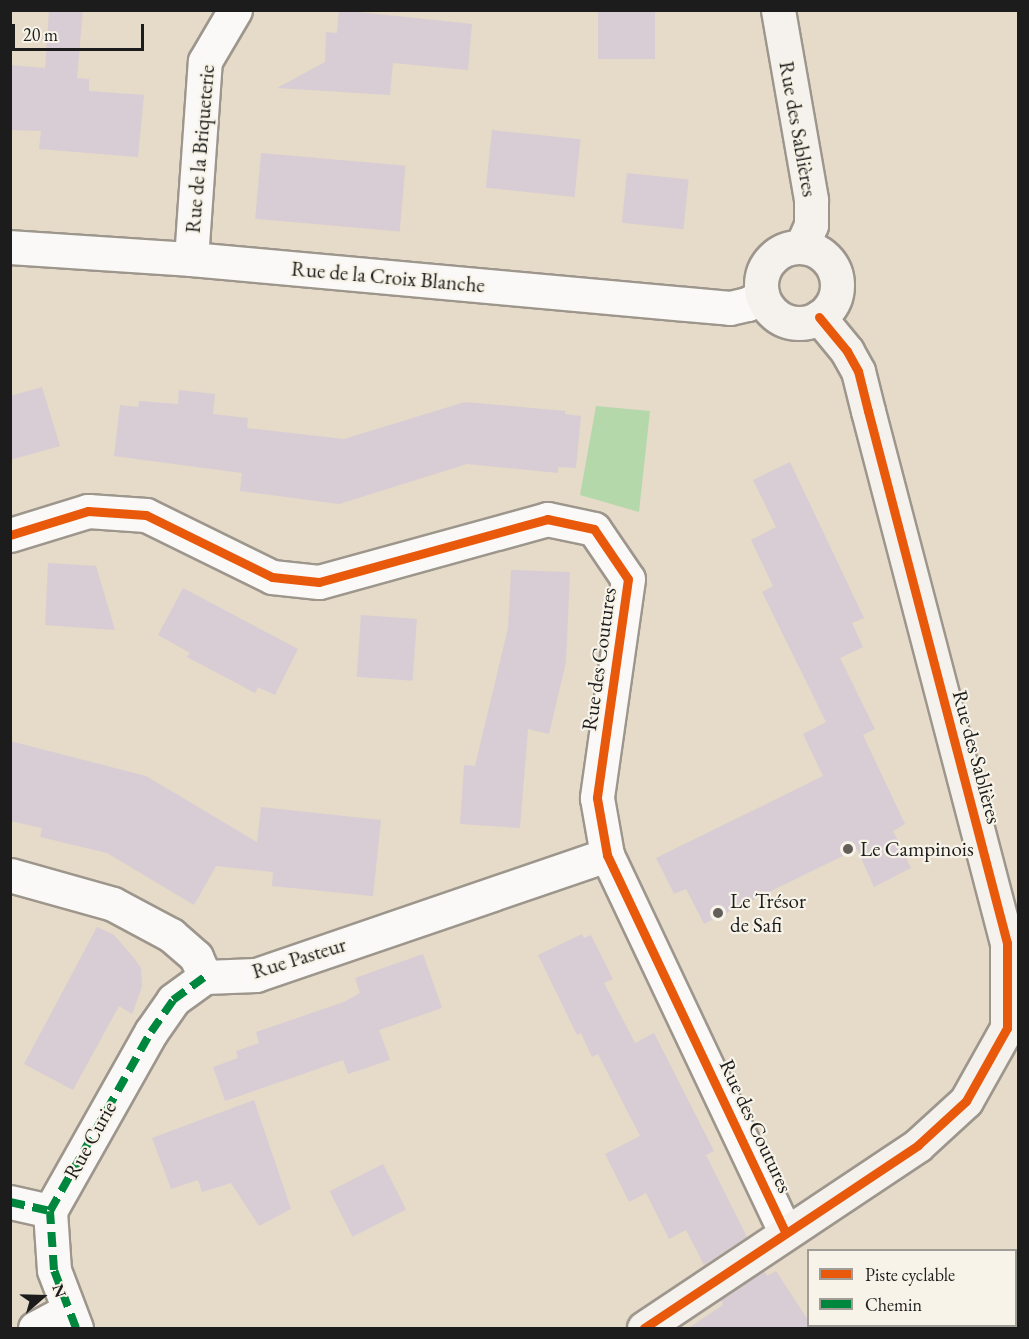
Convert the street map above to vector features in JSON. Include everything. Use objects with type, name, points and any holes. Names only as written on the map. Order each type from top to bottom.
[{"type":"street","name":"Rue de la Briqueterie","points":[[191,259],[205,61],[235,10]]},
{"type":"street","name":"Rue des Sablières","points":[[778,10],[811,200],[811,225],[801,247]]},
{"type":"street","name":"Rue de la Croix Blanche","points":[[10,247],[191,259],[730,308],[748,304],[762,296]]},
{"type":"street","points":[[801,247],[825,256],[837,279],[833,302],[819,317],[797,323],[775,315],[762,296],[760,283],[769,261],[789,248],[801,247]]},
{"type":"street","name":"Rue des Sablières","points":[[644,1329],[785,1231],[918,1145],[966,1101],[1013,1036],[1007,943],[858,371],[847,351],[819,317]]},
{"type":"street","name":"Rue des Coutures","points":[[10,535],[88,511],[146,515],[272,577],[319,582],[547,519],[594,529],[628,579],[597,798],[607,855],[785,1231]]},
{"type":"street","name":"Rue Pasteur","points":[[205,977],[256,975],[607,855]]},
{"type":"street","points":[[10,875],[113,904],[171,935],[196,957],[205,977]]},
{"type":"street","name":"Rue Curie","points":[[50,1211],[150,1032],[173,1000],[205,977]]},
{"type":"street","points":[[10,1202],[50,1211],[54,1270],[72,1320],[35,1329]]},
{"type":"green space","points":[[596,406],[650,411],[639,512],[580,495]]},
{"type":"building","points":[[49,10],[83,10],[77,78],[89,79],[89,91],[144,95],[138,157],[39,149],[41,131],[10,130],[10,65],[45,68]]},
{"type":"building","points":[[339,10],[472,24],[468,70],[393,63],[390,95],[277,88],[325,62],[326,32],[337,33]]},
{"type":"building","points":[[598,10],[655,10],[655,59],[598,59]]},
{"type":"building","points":[[492,130],[581,139],[574,197],[486,188]]},
{"type":"building","points":[[261,153],[405,166],[400,231],[255,219]]},
{"type":"building","points":[[627,173],[689,179],[683,229],[622,223]]},
{"type":"building","points":[[42,387],[60,446],[10,460],[10,396]]},
{"type":"building","points":[[179,390],[215,394],[213,414],[248,418],[247,428],[344,439],[465,402],[565,411],[565,414],[581,416],[576,468],[558,467],[558,473],[467,464],[339,504],[240,491],[242,473],[114,456],[120,405],[138,407],[139,401],[178,404]]},
{"type":"building","points":[[790,462],[864,618],[852,623],[863,647],[840,658],[875,729],[863,735],[905,824],[893,831],[911,868],[874,887],[857,849],[704,924],[686,889],[674,894],[656,858],[823,776],[803,734],[826,722],[762,592],[773,586],[751,540],[776,527],[753,480]]},
{"type":"building","points":[[48,563],[96,566],[115,630],[45,625]]},
{"type":"building","points":[[511,570],[570,572],[566,662],[549,734],[528,729],[520,828],[460,824],[464,765],[475,766],[508,628]]},
{"type":"building","points":[[183,588],[298,649],[275,695],[258,687],[255,693],[187,657],[190,653],[158,635]]},
{"type":"building","points":[[361,615],[417,619],[413,681],[357,677]]},
{"type":"building","points":[[10,741],[146,776],[257,842],[261,807],[381,820],[373,896],[272,886],[273,872],[216,866],[194,905],[107,853],[40,837],[42,828],[10,821]]},
{"type":"building","points":[[97,927],[114,935],[134,958],[141,968],[142,987],[132,1014],[119,1006],[73,1090],[24,1064]]},
{"type":"building","points":[[582,934],[584,938],[591,935],[613,979],[604,983],[635,1043],[654,1033],[714,1151],[706,1155],[747,1237],[704,1265],[686,1230],[669,1239],[646,1193],[629,1202],[605,1154],[640,1136],[598,1054],[592,1057],[581,1033],[577,1035],[538,955]]},
{"type":"building","points":[[423,954],[442,1008],[379,1030],[390,1060],[348,1074],[343,1060],[225,1101],[213,1067],[238,1058],[236,1051],[259,1043],[256,1032],[344,1002],[360,993],[355,978]]},
{"type":"building","points":[[254,1100],[291,1209],[259,1226],[231,1183],[202,1192],[198,1180],[171,1189],[152,1138]]},
{"type":"building","points":[[383,1164],[406,1209],[353,1237],[330,1191]]},
{"type":"building","points":[[764,1270],[767,1276],[776,1271],[807,1318],[807,1327],[814,1329],[687,1329],[723,1305],[721,1299]]},
{"type":"marked path","points":[[76,1328],[54,1270],[50,1211],[151,1032],[173,1000],[205,977]]},
{"type":"marked path","points":[[10,1202],[50,1211]]},
{"type":"cycle path","points":[[644,1328],[918,1145],[966,1101],[1007,1028],[1007,943],[858,371],[847,351],[819,317]]},
{"type":"cycle path","points":[[10,535],[88,511],[146,515],[272,577],[319,582],[547,519],[594,529],[628,579],[597,798],[607,855],[785,1231]]},
{"type":"place","name":"Le Campinois","points":[[848,849]]},
{"type":"place","name":"Le Trésor de Safi","points":[[718,913]]}]
